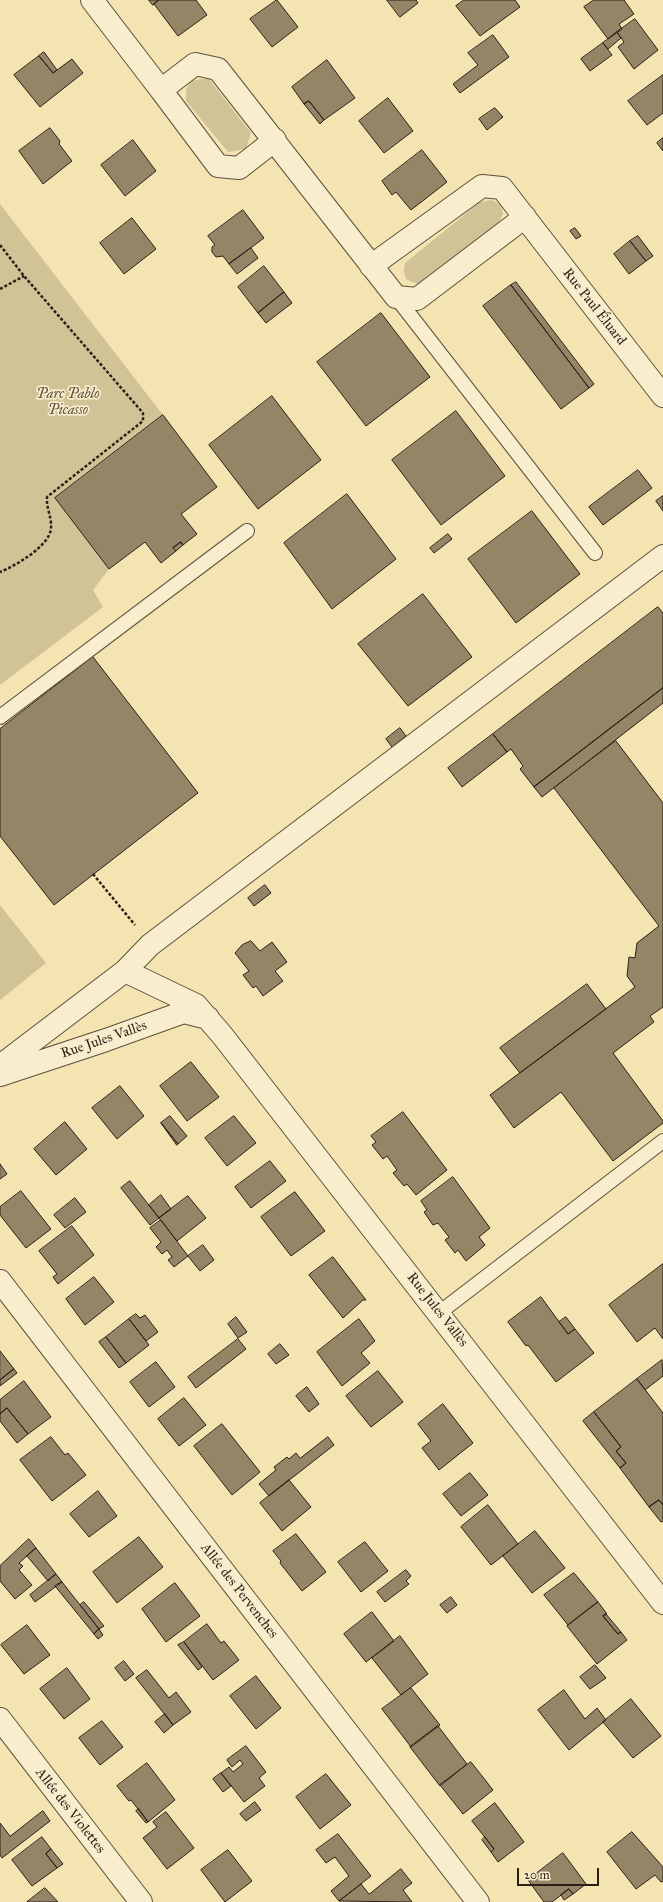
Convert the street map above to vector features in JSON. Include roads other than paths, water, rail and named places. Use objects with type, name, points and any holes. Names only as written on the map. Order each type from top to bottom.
[{"type":"street","points":[[92,0],[218,166],[239,168],[275,140]]},
{"type":"street","points":[[161,90],[195,64],[218,69],[275,140],[396,297],[417,299],[525,218]]},
{"type":"street","name":"Rue Paul Éluard","points":[[371,266],[482,186],[502,188],[663,396]]},
{"type":"street","points":[[0,1066],[125,971],[150,945],[663,556]]},
{"type":"street","name":"Rue Jules Vallès","points":[[125,971],[196,1005],[208,1018],[439,1313],[663,1604]]},
{"type":"street","name":"Rue Jules Vallès","points":[[0,1074],[106,1040],[184,1012],[208,1018]]},
{"type":"street","name":"Allée des Pervenches","points":[[0,1281],[478,1902]]},
{"type":"street","name":"Allée des Violettes","points":[[0,1719],[141,1902]]},
{"type":"lane","points":[[396,297],[595,553]]},
{"type":"lane","points":[[0,718],[247,531]]},
{"type":"lane","points":[[439,1313],[663,1141]]},
{"type":"park label","name":"Parc Pablo Picasso","points":[[68,404]]}]
